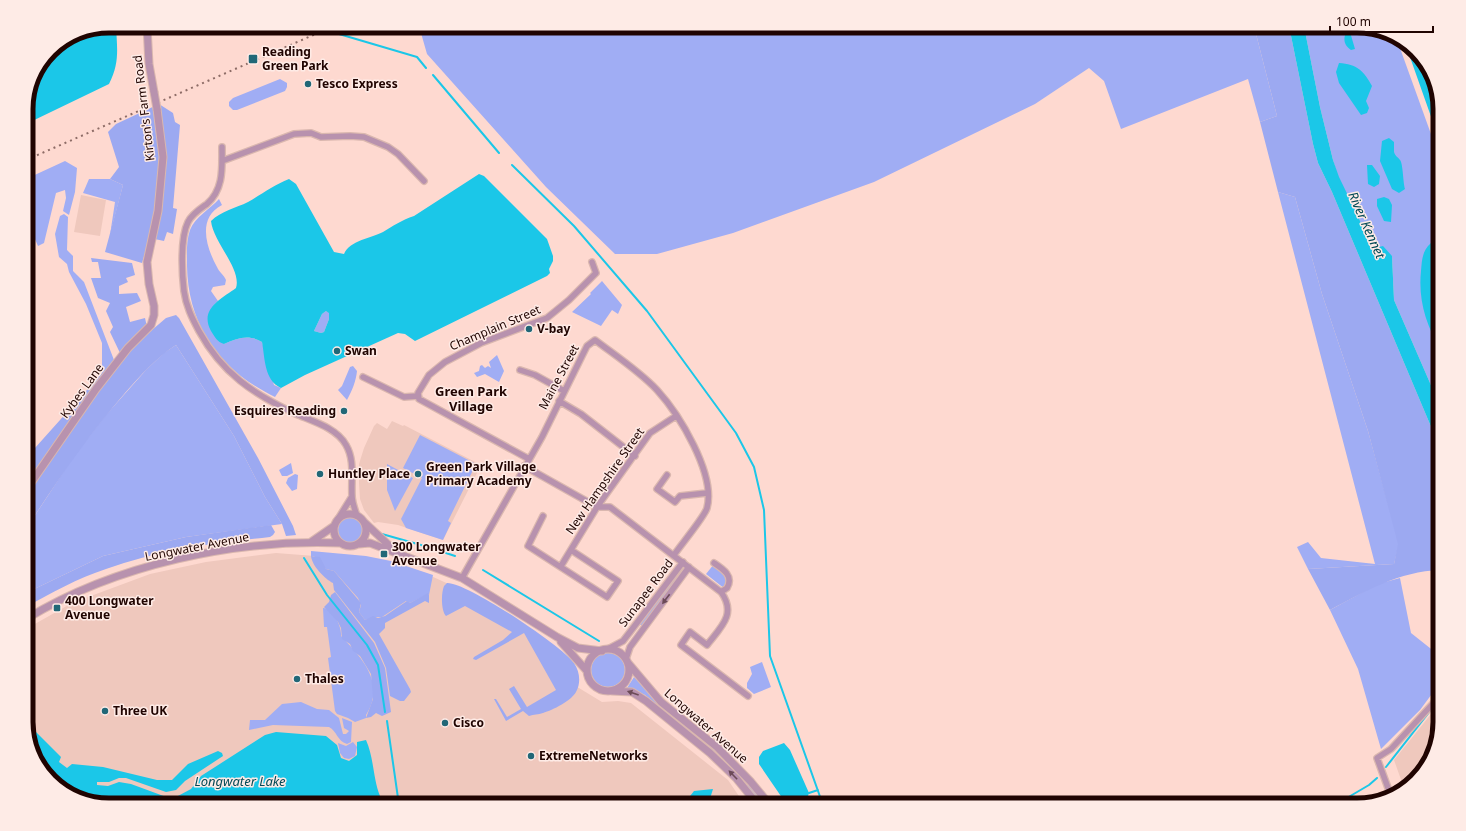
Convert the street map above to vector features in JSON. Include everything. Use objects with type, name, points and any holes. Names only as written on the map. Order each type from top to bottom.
[{"type":"street","name":"Kirton's Farm Road","points":[[147,33],[149,64],[157,109],[163,157],[160,199],[146,269],[154,306]]},
{"type":"street","points":[[222,161],[294,134],[311,133],[321,137],[364,137],[388,147],[398,154],[424,182]]},
{"type":"street","points":[[222,147],[221,182],[212,199],[195,213],[188,222],[184,236],[184,291],[190,312],[203,338],[219,361],[243,384],[269,401],[324,427],[339,436],[346,445],[350,455],[352,498],[357,516]]},
{"type":"street","name":"Champlain Street","points":[[418,396],[429,375],[445,362],[481,343],[539,322],[555,313],[596,273],[592,262]]},
{"type":"street","name":"Kybes Lane","points":[[33,480],[96,389],[128,348],[151,325],[154,315],[154,306]]},
{"type":"street","name":"Maine Street","points":[[462,578],[524,466],[542,437],[587,346],[595,340],[639,373],[657,391],[676,416],[697,453],[703,469],[707,493],[707,509],[674,555]]},
{"type":"street","points":[[520,370],[535,375],[564,391]]},
{"type":"street","points":[[363,377],[404,397],[418,396],[423,402],[529,459]]},
{"type":"street","points":[[559,401],[581,414],[635,456]]},
{"type":"street","name":"New Hampshire Street","points":[[561,566],[597,507],[650,433],[676,416]]},
{"type":"street","points":[[524,466],[597,507],[610,507],[683,562]]},
{"type":"street","points":[[667,475],[657,489],[675,502],[680,496],[707,493]]},
{"type":"street","points":[[352,498],[334,526],[334,535],[340,544],[349,547],[370,543],[396,552],[462,578],[556,637],[578,648],[605,650],[618,652],[627,661],[629,674],[625,682],[619,688],[612,691],[603,691],[594,685],[588,677],[587,671],[592,657],[605,650]]},
{"type":"street","points":[[338,519],[348,514],[357,516],[396,552]]},
{"type":"street","points":[[544,516],[528,546],[607,597],[618,581],[571,550]]},
{"type":"street","points":[[359,544],[364,538],[366,532],[364,522]]},
{"type":"street","name":"Longwater Avenue","points":[[310,542],[334,526]]},
{"type":"street","name":"Longwater Avenue","points":[[33,615],[49,605],[103,582],[176,560],[227,550],[310,542],[340,544]]},
{"type":"street","name":"Sunapee Road","points":[[605,650],[623,641],[683,562],[689,567],[630,647],[627,661]]},
{"type":"street","points":[[714,562],[726,572],[729,577],[727,588],[721,592]]},
{"type":"street","points":[[689,567],[721,592],[727,601],[728,613],[724,622],[707,645],[690,632],[681,645],[748,696]]},
{"type":"street","points":[[556,637],[587,671]]},
{"type":"street","name":"Longwater Avenue","points":[[627,661],[661,702],[721,751],[764,798]]},
{"type":"street","name":"Longwater Avenue","points":[[612,691],[632,692],[646,701],[710,753],[736,778],[752,798]]},
{"type":"street","points":[[1389,791],[1377,758],[1391,749],[1433,704]]},
{"type":"shaded area","points":[[421,33],[1256,33],[1277,116],[1260,122],[1248,79],[1121,129],[1104,81],[1089,68],[1035,104],[874,182],[733,233],[657,254],[615,254],[546,187],[427,54]]},
{"type":"shaded area","points":[[1256,33],[1290,33],[1318,163],[1332,192],[1433,431],[1433,570],[1397,578],[1369,590],[1330,610],[1308,569],[1394,564],[1398,544],[1368,431],[1322,294],[1295,197],[1278,192],[1260,122],[1277,116]]},
{"type":"shaded area","points":[[1305,33],[1366,34],[1386,39],[1399,46],[1433,140],[1433,390],[1394,300],[1392,256],[1373,252],[1357,214],[1338,177],[1320,107]]},
{"type":"shaded area","points":[[280,79],[287,83],[285,91],[237,110],[233,110],[229,106],[229,102],[233,98]]},
{"type":"shaded area","points":[[159,104],[173,113],[175,122],[180,125],[173,208],[177,209],[173,234],[167,232],[164,241],[150,238],[142,263],[105,252],[123,185],[110,179],[119,167],[108,132],[116,124]]},
{"type":"shaded area","points":[[65,161],[77,168],[75,192],[69,215],[63,211],[66,198],[65,190],[56,193],[44,243],[38,246],[33,235],[33,176]]},
{"type":"shaded area","points":[[89,179],[110,179],[123,185],[110,235],[115,202],[83,193]]},
{"type":"shaded area","points":[[1278,192],[1295,197],[1322,294],[1368,431],[1399,544],[1394,564],[1308,569],[1297,547],[1308,542],[1321,558],[1375,564]]},
{"type":"shaded area","points":[[81,195],[106,200],[100,236],[74,232]]},
{"type":"shaded area","points":[[219,199],[222,205],[209,217],[206,233],[207,242],[213,259],[226,280],[225,285],[213,287],[211,291],[218,301],[213,306],[224,344],[243,338],[252,338],[262,342],[274,385],[281,388],[275,397],[239,374],[224,360],[211,345],[201,327],[194,309],[189,288],[187,266],[189,234],[195,221]]},
{"type":"shaded area","points":[[64,214],[68,217],[67,250],[73,256],[73,271],[84,282],[114,360],[102,374],[102,343],[86,304],[69,272],[67,264],[59,257],[55,234],[60,216]]},
{"type":"shaded area","points":[[91,258],[132,263],[135,275],[126,278],[128,282],[119,286],[119,294],[137,293],[141,301],[126,307],[130,322],[145,318],[147,327],[131,348],[166,318],[176,315],[179,318],[258,458],[293,526],[296,535],[286,536],[282,524],[265,497],[234,436],[176,345],[149,367],[111,409],[73,459],[33,518],[33,485],[71,428],[33,476],[33,450],[120,353],[110,332],[113,327],[106,311],[110,303],[98,298],[91,278],[101,278],[98,262],[92,262]]},
{"type":"shaded area","points":[[602,281],[622,305],[618,314],[612,310],[601,326],[572,312]]},
{"type":"shaded area","points":[[326,311],[329,312],[329,319],[324,332],[321,333],[314,331],[322,314]]},
{"type":"shaded area","points":[[176,345],[234,436],[265,497],[282,524],[186,537],[103,556],[33,590],[33,518],[74,456],[106,415],[146,370],[164,353]]},
{"type":"shaded area","points":[[497,355],[504,371],[499,382],[485,374],[477,377],[474,373],[479,371],[480,366],[482,365],[485,368],[488,366],[491,368],[489,362]]},
{"type":"shaded area","points":[[353,366],[357,371],[354,386],[347,400],[338,390],[342,386],[350,367]]},
{"type":"shaded area","name":"Green Park Village Primary Academy","points":[[392,421],[403,426],[404,425],[481,465],[443,540],[398,525],[378,522],[374,523],[364,510],[360,499],[359,464],[364,448],[374,426],[377,423],[387,429]]},
{"type":"shaded area","points":[[420,435],[476,464],[448,521],[451,523],[443,540],[406,528],[401,519],[422,478],[403,468]]},
{"type":"shaded area","points":[[291,463],[293,473],[287,476],[282,476],[279,470]]},
{"type":"shaded area","points":[[387,464],[413,478],[395,511],[387,490]]},
{"type":"shaded area","points":[[295,474],[298,475],[297,489],[292,491],[286,483],[288,478]]},
{"type":"shaded area","points":[[351,517],[360,521],[364,530],[360,539],[351,543],[342,539],[338,530],[342,521]]},
{"type":"shaded area","points":[[271,525],[275,532],[270,537],[187,548],[126,562],[75,581],[33,603],[33,590],[103,556],[186,537]]},
{"type":"shaded area","points":[[311,551],[366,556],[391,561],[433,575],[429,595],[428,594],[410,603],[406,601],[382,617],[375,617],[365,620],[359,612],[361,605],[358,598],[334,571],[326,569],[314,556],[311,556]]},
{"type":"shaded area","points":[[276,553],[366,560],[431,576],[464,591],[565,661],[574,685],[602,702],[618,701],[631,703],[728,780],[740,798],[110,798],[90,795],[71,788],[55,776],[46,764],[34,736],[33,625],[72,603],[150,574],[206,562]]},
{"type":"shaded area","points":[[311,556],[320,557],[326,569],[334,571],[361,603],[359,612],[365,620],[373,616],[378,618],[385,616],[407,601],[410,603],[428,593],[429,603],[425,601],[385,623],[385,628],[379,634],[410,689],[411,692],[404,701],[400,701],[390,696],[386,668],[375,642],[334,590],[333,583],[316,568]]},
{"type":"shaded area","points":[[714,564],[728,578],[725,589],[706,574]]},
{"type":"shaded area","points":[[681,569],[683,571],[642,626],[639,624]]},
{"type":"shaded area","points":[[1400,578],[1411,633],[1433,650],[1433,692],[1420,710],[1381,749],[1358,669],[1330,610],[1378,584]]},
{"type":"shaded area","points":[[447,583],[458,585],[493,604],[534,630],[566,655],[574,663],[579,674],[579,685],[574,695],[561,705],[547,712],[529,716],[523,711],[506,721],[494,699],[496,699],[507,717],[521,709],[509,689],[514,686],[527,707],[556,690],[524,633],[476,660],[473,659],[503,640],[512,632],[465,606],[446,616],[442,606],[442,597],[444,586]]},
{"type":"shaded area","points":[[335,592],[374,643],[385,668],[391,712],[382,716],[376,713],[371,717],[366,718],[373,699],[371,674],[360,656],[353,651],[350,644],[342,639],[341,628],[338,622],[324,607],[329,602],[331,595]]},
{"type":"shaded area","points":[[323,608],[330,611],[336,619],[340,628],[341,636],[357,653],[369,672],[372,682],[372,703],[366,718],[355,722],[337,714],[335,711],[328,658],[331,657],[327,627],[324,627]]},
{"type":"shaded area","points":[[608,653],[620,658],[625,670],[620,682],[608,687],[596,682],[591,670],[596,658]]},
{"type":"shaded area","points":[[762,662],[771,687],[754,694],[747,688],[747,683],[752,674],[750,667]]},
{"type":"shaded area","points":[[634,677],[663,708],[709,743],[728,761],[762,798],[756,798],[743,781],[645,695],[633,689],[627,688]]},
{"type":"shaded area","points":[[301,702],[317,709],[329,710],[339,718],[343,734],[346,734],[349,731],[344,728],[342,718],[352,722],[351,742],[347,744],[341,741],[329,727],[273,725],[249,730],[250,720],[265,720],[282,704]]},
{"type":"shaded area","points":[[1433,712],[1432,731],[1427,751],[1423,760],[1411,776],[1402,783],[1394,760]]},
{"type":"shaded area","points":[[353,742],[357,747],[355,756],[349,759],[344,758],[340,753],[338,743],[346,746]]},
{"type":"water","points":[[116,33],[117,48],[115,69],[109,84],[33,121],[33,104],[39,80],[43,71],[55,55],[71,43],[85,37]]},
{"type":"water","points":[[1290,33],[1305,33],[1320,107],[1333,160],[1339,177],[1373,251],[1377,252],[1379,247],[1383,246],[1392,256],[1394,300],[1433,390],[1433,431],[1332,192],[1318,163]]},
{"type":"water","points":[[1346,33],[1350,33],[1355,49],[1351,50],[1347,46],[1344,40]]},
{"type":"water","points":[[1409,53],[1420,67],[1429,85],[1433,104],[1433,122]]},
{"type":"water","points":[[1339,63],[1351,65],[1359,69],[1363,72],[1372,86],[1366,101],[1369,108],[1367,113],[1361,115],[1339,83],[1336,72]]},
{"type":"water","points":[[1389,138],[1394,142],[1394,153],[1402,165],[1405,189],[1399,193],[1392,189],[1380,161],[1382,141]]},
{"type":"water","points":[[1367,165],[1372,165],[1380,176],[1379,184],[1374,187],[1368,184]]},
{"type":"water","points":[[479,174],[484,176],[547,239],[553,256],[553,261],[549,269],[550,273],[547,276],[415,341],[405,334],[398,333],[305,375],[281,388],[271,380],[268,374],[262,342],[252,338],[243,338],[224,344],[218,341],[211,331],[208,323],[208,317],[213,305],[236,288],[237,281],[235,272],[213,229],[211,221],[219,215],[248,202],[289,179],[296,184],[334,252],[344,254],[347,249],[356,242],[383,232],[414,216]],"holes":[[[326,311],[329,313],[329,319],[324,332],[321,333],[314,331],[322,314]]]},
{"type":"water","points":[[1384,197],[1389,199],[1392,205],[1391,222],[1384,221],[1377,206],[1377,199]]},
{"type":"water","points":[[1431,243],[1433,244],[1433,334],[1424,312],[1420,282],[1422,259]]},
{"type":"water","name":"Longwater Lake","points":[[33,729],[61,757],[59,762],[67,768],[72,764],[103,767],[157,780],[172,780],[188,764],[218,751],[222,753],[223,756],[185,781],[176,790],[166,792],[126,778],[119,778],[109,782],[97,782],[97,785],[108,786],[119,782],[131,784],[169,798],[100,797],[71,788],[55,776],[46,764],[37,746]]},
{"type":"water","name":"Longwater Lake","points":[[276,732],[326,736],[337,745],[341,758],[349,761],[357,755],[357,742],[366,740],[371,754],[380,796],[398,798],[169,798],[176,797],[191,789],[201,776],[265,735]]},
{"type":"water","points":[[784,743],[790,750],[809,793],[807,798],[782,798],[759,764],[759,757],[763,751]]},
{"type":"water","points":[[713,789],[710,798],[688,798],[694,791]]},
{"type":"waterway","points":[[339,34],[417,57],[426,68]]},
{"type":"waterway","points":[[433,75],[499,153]]},
{"type":"waterway","points":[[512,165],[574,226],[647,311],[736,433],[754,467],[764,510],[770,656],[821,798]]},
{"type":"waterway","points":[[382,534],[455,556]]},
{"type":"waterway","points":[[304,558],[327,595],[367,645],[378,665],[385,712]]},
{"type":"waterway","points":[[483,570],[599,641]]},
{"type":"waterway","points":[[1386,767],[1430,711]]},
{"type":"waterway","points":[[387,721],[398,798]]},
{"type":"waterway","points":[[1347,798],[1369,785],[1377,778]]},
{"type":"waterway","points":[[809,793],[818,790]]},
{"type":"railway","points":[[33,157],[318,33]]},
{"type":"place","name":"Reading Green Park","points":[[253,59]]},
{"type":"place","name":"Tesco Express","points":[[308,84]]},
{"type":"place","name":"V-bay","points":[[529,329]]},
{"type":"place","name":"Swan","points":[[337,351]]},
{"type":"place","name":"Esquires Reading","points":[[344,411]]},
{"type":"place","name":"Huntley Place","points":[[320,474]]},
{"type":"place","name":"Green Park Village Primary Academy","points":[[418,474]]},
{"type":"place","name":"300 Longwater Avenue","points":[[384,554]]},
{"type":"place","name":"400 Longwater Avenue","points":[[57,608]]},
{"type":"place","name":"Thales","points":[[297,679]]},
{"type":"place","name":"Three UK","points":[[105,711]]},
{"type":"place","name":"Cisco","points":[[445,723]]},
{"type":"place","name":"ExtremeNetworks","points":[[531,756]]},
{"type":"district","name":"Green Park Village","points":[[471,398]]},
{"type":"water label","name":"River Kennet","points":[[1367,225]]}]
